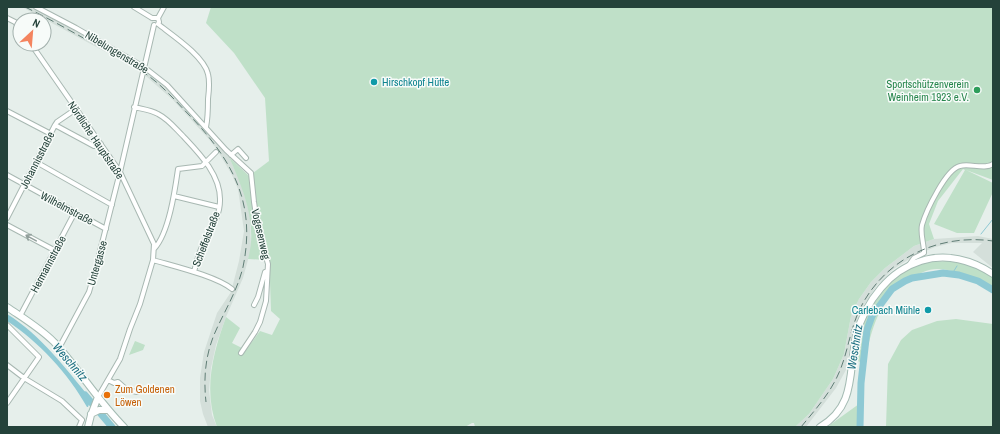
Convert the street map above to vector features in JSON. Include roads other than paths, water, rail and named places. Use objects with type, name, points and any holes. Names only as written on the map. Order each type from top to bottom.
[{"type":"main road","points":[[820,427],[834,417],[846,400],[857,334],[862,318],[867,306],[892,277],[909,265],[934,258],[959,259],[983,268],[993,274]]},
{"type":"main road","points":[[7,308],[44,334],[59,348],[107,410],[124,427]]},
{"type":"main road","points":[[88,419],[98,398]]},
{"type":"main road","points":[[88,419],[99,410],[107,410]]},
{"type":"street","name":"Nibelungenstraße","points":[[36,7],[144,66],[166,85],[231,155],[251,173],[253,181]]},
{"type":"street","points":[[134,7],[152,18],[158,18],[164,7]]},
{"type":"street","points":[[152,18],[151,21],[191,50],[204,65],[208,73],[209,80],[206,127]]},
{"type":"street","name":"Untergasse","points":[[59,348],[89,292],[112,205],[144,66],[156,25],[159,22],[158,18]]},
{"type":"street","name":"Nördliche Hauptstraße","points":[[37,52],[120,172],[154,249],[153,260],[145,289],[120,359],[98,398]]},
{"type":"street","name":"Scheffelstraße","points":[[134,107],[152,112],[166,119],[206,162],[217,183],[220,194],[219,207],[215,220],[201,249],[194,272]]},
{"type":"street","name":"Johannisstraße","points":[[7,218],[55,126],[58,122],[76,109]]},
{"type":"street","points":[[7,111],[51,134]]},
{"type":"street","points":[[55,126],[94,146],[101,144]]},
{"type":"street","points":[[231,155],[238,149],[246,158]]},
{"type":"street","points":[[154,249],[158,244],[169,217],[178,169],[202,166],[216,152]]},
{"type":"street","points":[[36,162],[112,205]]},
{"type":"street","points":[[909,265],[914,258],[924,252],[922,226],[928,208],[949,174],[958,166],[968,164],[987,166],[993,164]]},
{"type":"street","name":"Wilhelmstraße","points":[[7,175],[106,229]]},
{"type":"street","name":"Vogesenweg","points":[[241,353],[260,322],[266,301],[268,264],[262,246],[257,222],[253,181]]},
{"type":"street","points":[[174,196],[219,207]]},
{"type":"street","name":"Hermannstraße","points":[[20,316],[75,212]]},
{"type":"street","points":[[7,225],[54,250]]},
{"type":"street","points":[[153,260],[194,272],[218,281],[232,289]]},
{"type":"street","points":[[254,305],[258,297],[264,272],[268,270]]},
{"type":"street","points":[[7,325],[39,357],[7,403]]},
{"type":"street","points":[[7,365],[24,378],[88,419],[79,427]]},
{"type":"street","points":[[108,380],[114,383],[118,382],[127,390],[137,392]]},
{"type":"water","points":[[7,314],[19,322],[42,342],[62,364],[91,399],[88,407],[62,370],[41,348],[7,321]]},
{"type":"waterway","points":[[981,234],[993,219]]},
{"type":"waterway","points":[[952,274],[957,266]]},
{"type":"waterway","name":"Weschnitz","points":[[860,427],[861,383],[867,330],[872,316],[892,289],[912,278],[943,273],[959,275],[978,281],[993,290]]},
{"type":"waterway","name":"Weschnitz","points":[[85,395],[112,427]]},
{"type":"railway","points":[[25,7],[135,66],[162,87],[207,135],[220,152],[238,186],[244,205],[246,224],[246,245],[243,267],[232,297],[214,335],[208,353],[205,372],[206,402]]},
{"type":"railway","points":[[801,427],[833,384],[843,362],[858,313],[868,295],[881,279],[896,265],[913,254],[931,247],[951,242],[972,240],[993,241]]},
{"type":"place","name":"Hirschkopf Hütte","points":[[374,82]]},
{"type":"place","name":"Sportschützenverein Weinheim 1923 e.V.","points":[[977,90]]},
{"type":"place","name":"Carlebach Mühle","points":[[928,310]]},
{"type":"place","name":"Zum Goldenen Löwen","points":[[107,395]]}]
